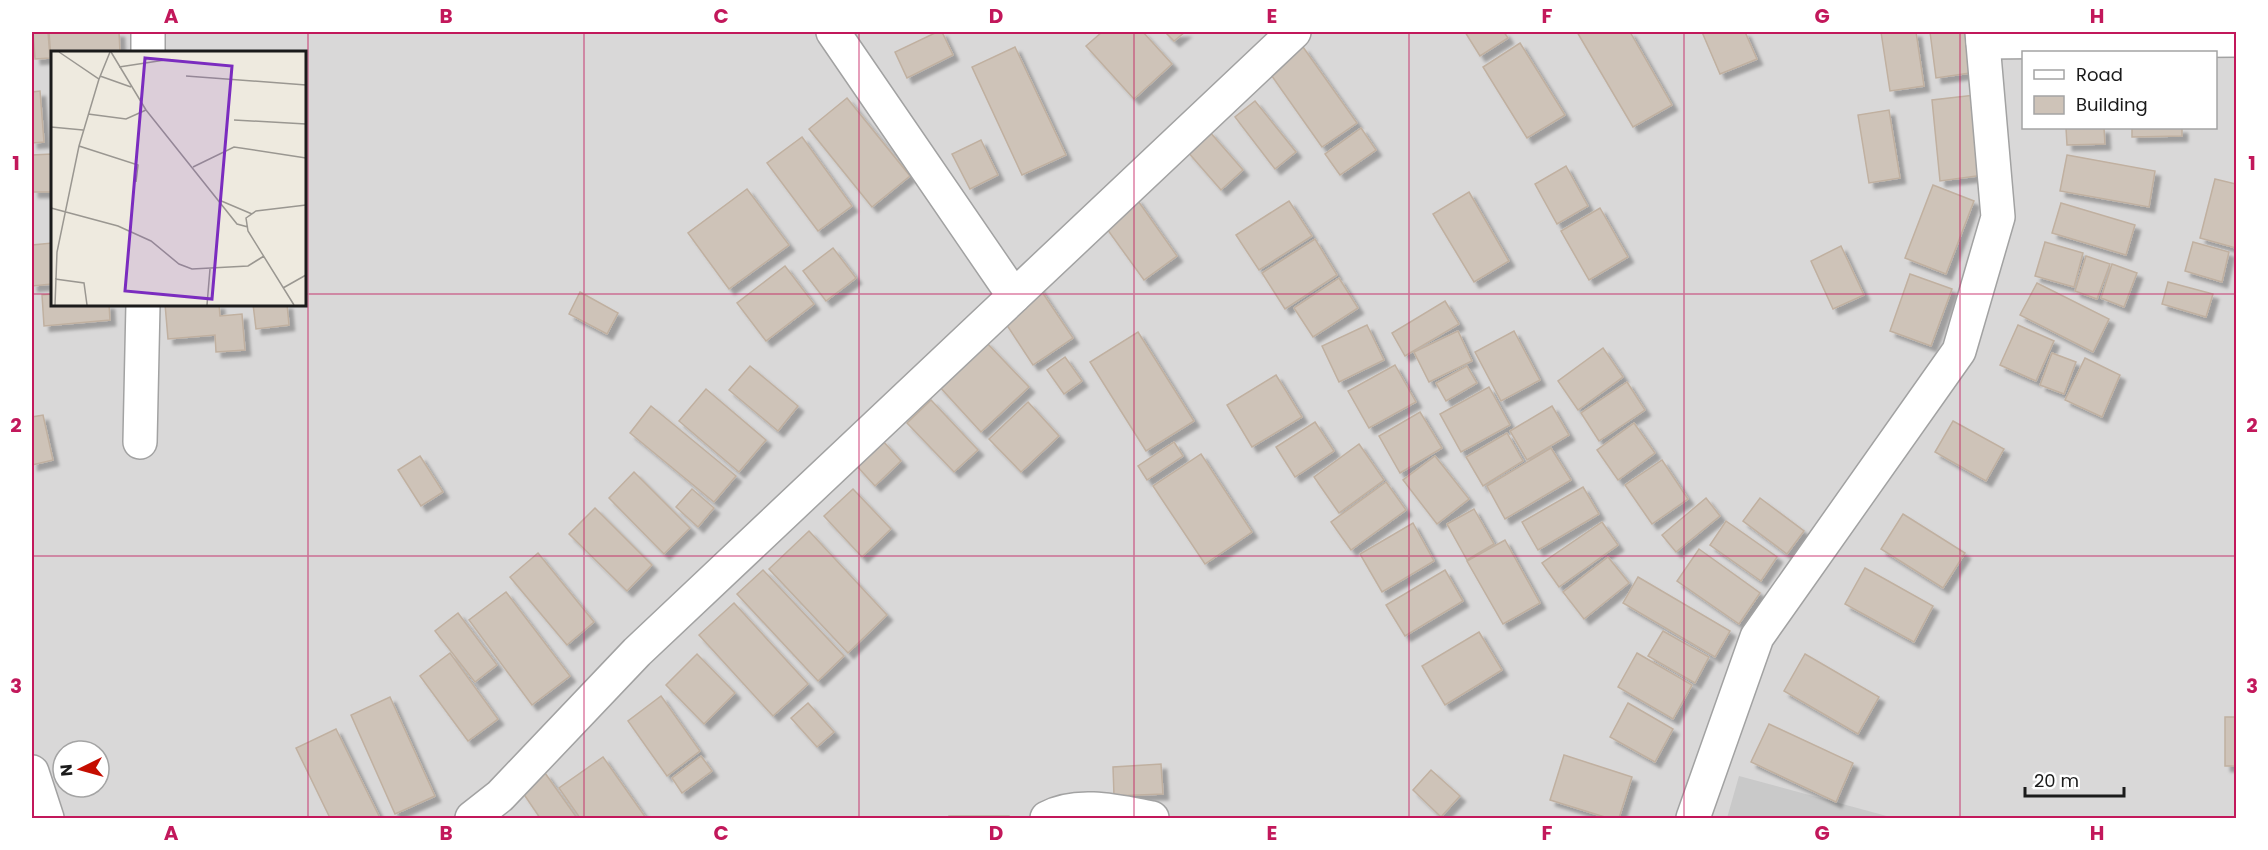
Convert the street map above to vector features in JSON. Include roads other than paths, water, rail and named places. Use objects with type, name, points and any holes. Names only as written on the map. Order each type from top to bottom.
[{"type":"street","points":[[148,32],[148,51]]},
{"type":"street","points":[[834,32],[1014,296]]},
{"type":"street","points":[[472,819],[508,808],[637,652],[1294,32]]},
{"type":"street","points":[[1694,819],[1757,637],[1959,351],[1998,217],[1982,37],[2236,40]]},
{"type":"street","points":[[140,442],[143,306]]},
{"type":"street","points":[[32,772],[47,819]]},
{"type":"street","points":[[1047,819],[1056,814],[1102,809],[1152,819]]}]
